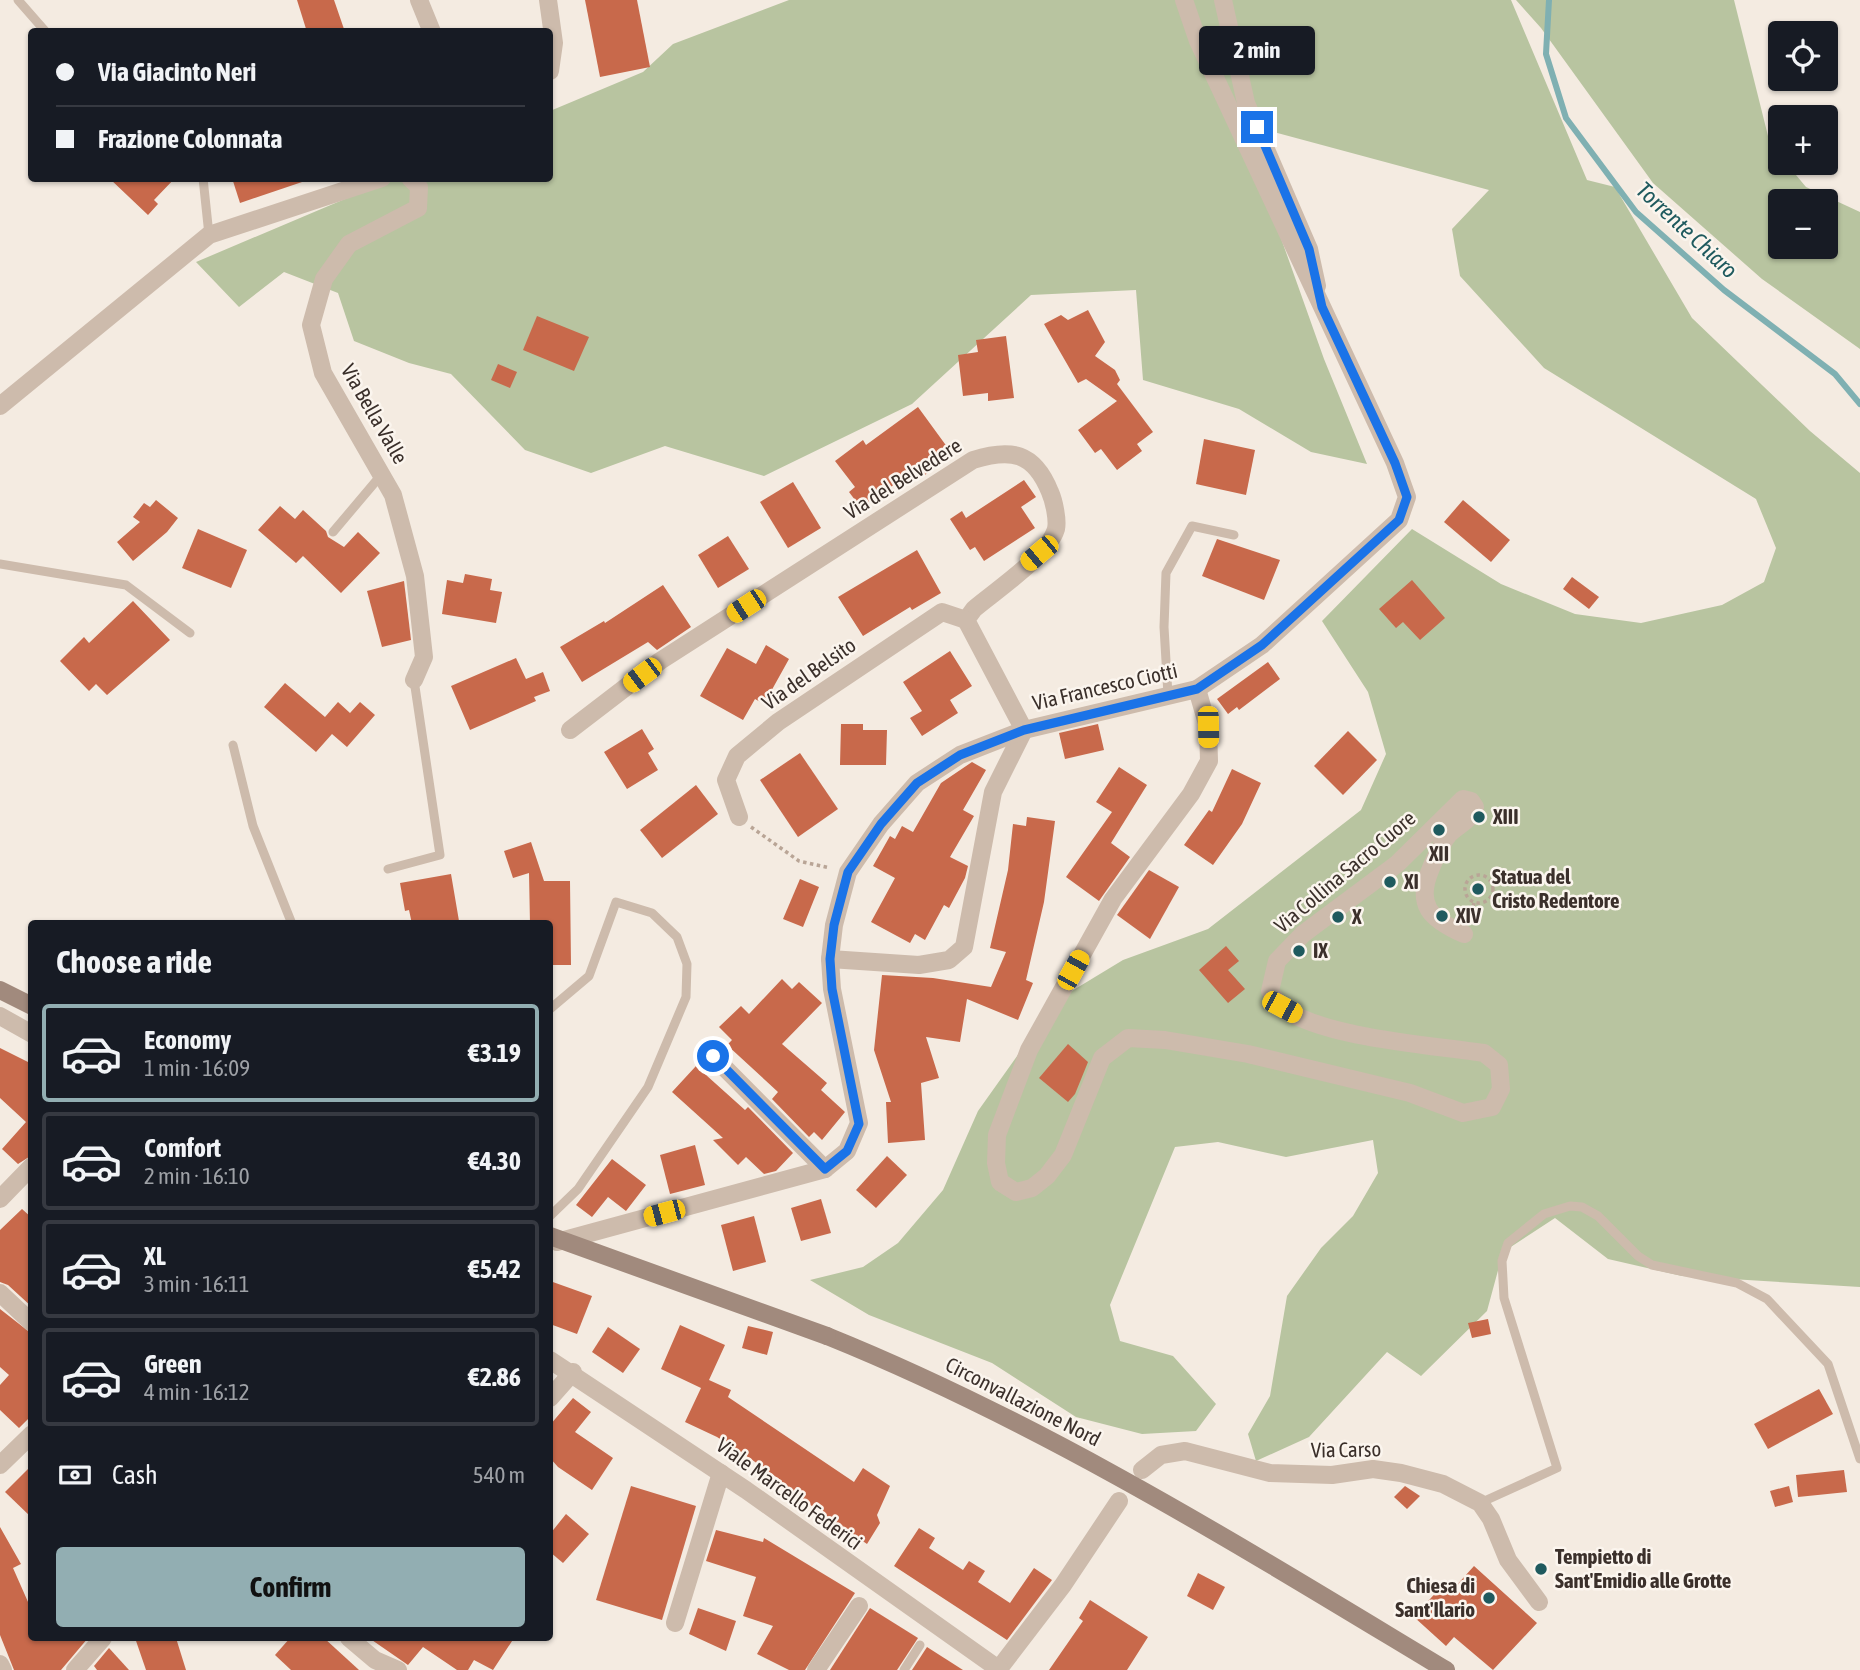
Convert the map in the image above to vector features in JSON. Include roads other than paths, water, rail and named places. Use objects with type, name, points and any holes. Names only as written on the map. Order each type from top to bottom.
[{"type":"main road","points":[[0,990],[28,1004]]},
{"type":"main road","name":"Circonvallazione Nord","points":[[553,1237],[672,1278],[901,1366],[980,1402],[1070,1449],[1446,1670]]},
{"type":"street","points":[[419,0],[430,28]]},
{"type":"street","points":[[548,0],[552,28]]},
{"type":"street","name":"Via Francesco Ciotti","points":[[553,1243],[825,1169],[847,1151],[859,1124],[850,1071],[836,1018],[830,959],[834,925],[848,872],[881,824],[917,783],[960,755],[1024,730],[1197,689],[1262,645],[1399,520],[1407,497],[1376,420],[1198,41],[1184,0]]},
{"type":"street","points":[[1223,0],[1246,103],[1309,249],[1322,307]]},
{"type":"street","points":[[0,407],[209,235],[370,182]]},
{"type":"street","name":"Via Bella Valle","points":[[414,182],[419,187],[418,208],[349,244],[324,279],[311,325],[323,373],[383,473],[393,495],[415,576],[425,657],[414,680]]},
{"type":"street","name":"Via del Belvedere","points":[[570,730],[660,661],[973,460],[999,452],[1028,458],[1044,477],[1054,499],[1056,529],[1039,553],[974,609],[966,620]]},
{"type":"street","name":"Via del Belsito","points":[[739,817],[726,780],[737,756],[778,722],[942,612],[966,620]]},
{"type":"street","points":[[830,959],[919,965],[949,960],[964,947],[993,792],[1024,730],[966,620]]},
{"type":"street","name":"Via Collina Sacro Cuore","points":[[1197,689],[1208,727],[1209,761],[1191,794],[1113,899],[1029,1050],[997,1135],[996,1163],[1000,1182],[1016,1192],[1032,1188],[1047,1176],[1063,1155],[1102,1059],[1128,1038],[1165,1040],[1248,1054],[1410,1093],[1463,1113],[1492,1107],[1502,1089],[1499,1065],[1483,1053],[1342,1031],[1303,1018],[1282,1007],[1269,992],[1277,961],[1303,934],[1397,864],[1463,799],[1471,801],[1475,807],[1472,816],[1451,833],[1442,845],[1423,888],[1430,914],[1446,926],[1464,934]]},
{"type":"street","points":[[0,1016],[28,1032]]},
{"type":"street","points":[[713,1056],[825,1169]]},
{"type":"street","points":[[0,1199],[28,1170]]},
{"type":"street","points":[[0,1293],[28,1320]]},
{"type":"street","name":"Viale Marcello Federici","points":[[553,1362],[573,1372],[721,1473],[999,1670]]},
{"type":"street","points":[[553,1395],[573,1372]]},
{"type":"street","points":[[0,1465],[28,1438]]},
{"type":"street","name":"Via Carso","points":[[1142,1470],[1161,1455],[1185,1451],[1270,1473],[1332,1475],[1373,1469],[1443,1484],[1480,1503]]},
{"type":"street","points":[[675,1623],[721,1473]]},
{"type":"street","points":[[999,1670],[1063,1585],[1119,1501]]},
{"type":"street","points":[[1480,1503],[1491,1519],[1508,1560],[1539,1602]]},
{"type":"street","points":[[816,1670],[859,1606]]},
{"type":"street","points":[[75,1670],[100,1641]]},
{"type":"street","points":[[353,1641],[375,1660],[398,1670]]},
{"type":"street","points":[[0,1664],[3,1670]]},
{"type":"lane","points":[[18,0],[42,28]]},
{"type":"lane","points":[[203,182],[209,235]]},
{"type":"lane","points":[[333,532],[383,473]]},
{"type":"lane","points":[[1168,695],[1164,627],[1166,573],[1192,526],[1234,535]]},
{"type":"lane","points":[[0,564],[126,585],[190,633]]},
{"type":"lane","points":[[388,869],[440,855],[414,680]]},
{"type":"lane","points":[[233,745],[253,826],[290,920]]},
{"type":"lane","points":[[553,1006],[589,976],[616,902],[652,914],[677,937],[687,964],[686,998],[648,1087],[578,1189],[553,1213]]},
{"type":"lane","points":[[1480,1503],[1557,1468],[1504,1298],[1502,1261],[1508,1243],[1544,1214],[1570,1206],[1582,1207],[1598,1216],[1637,1256],[1652,1265],[1737,1283],[1767,1299],[1828,1364],[1860,1459]]},
{"type":"lane","points":[[904,1670],[920,1645]]},
{"type":"waterway","name":"Torrente Chiaro","points":[[1549,0],[1546,54],[1566,118],[1636,212],[1724,290],[1835,374],[1860,404]]},
{"type":"place","name":"XIII","points":[[1479,817]]},
{"type":"place","name":"XII","points":[[1439,830]]},
{"type":"place","name":"XI","points":[[1390,882]]},
{"type":"place","name":"Statua del Cristo Redentore","points":[[1478,889]]},
{"type":"place","name":"XIV","points":[[1442,916]]},
{"type":"place","name":"X","points":[[1338,917]]},
{"type":"place","name":"IX","points":[[1299,951]]},
{"type":"place","name":"Tempietto di Sant'Emidio alle Grotte","points":[[1541,1569]]},
{"type":"place","name":"Chiesa di Sant'Ilario","points":[[1489,1598]]}]
